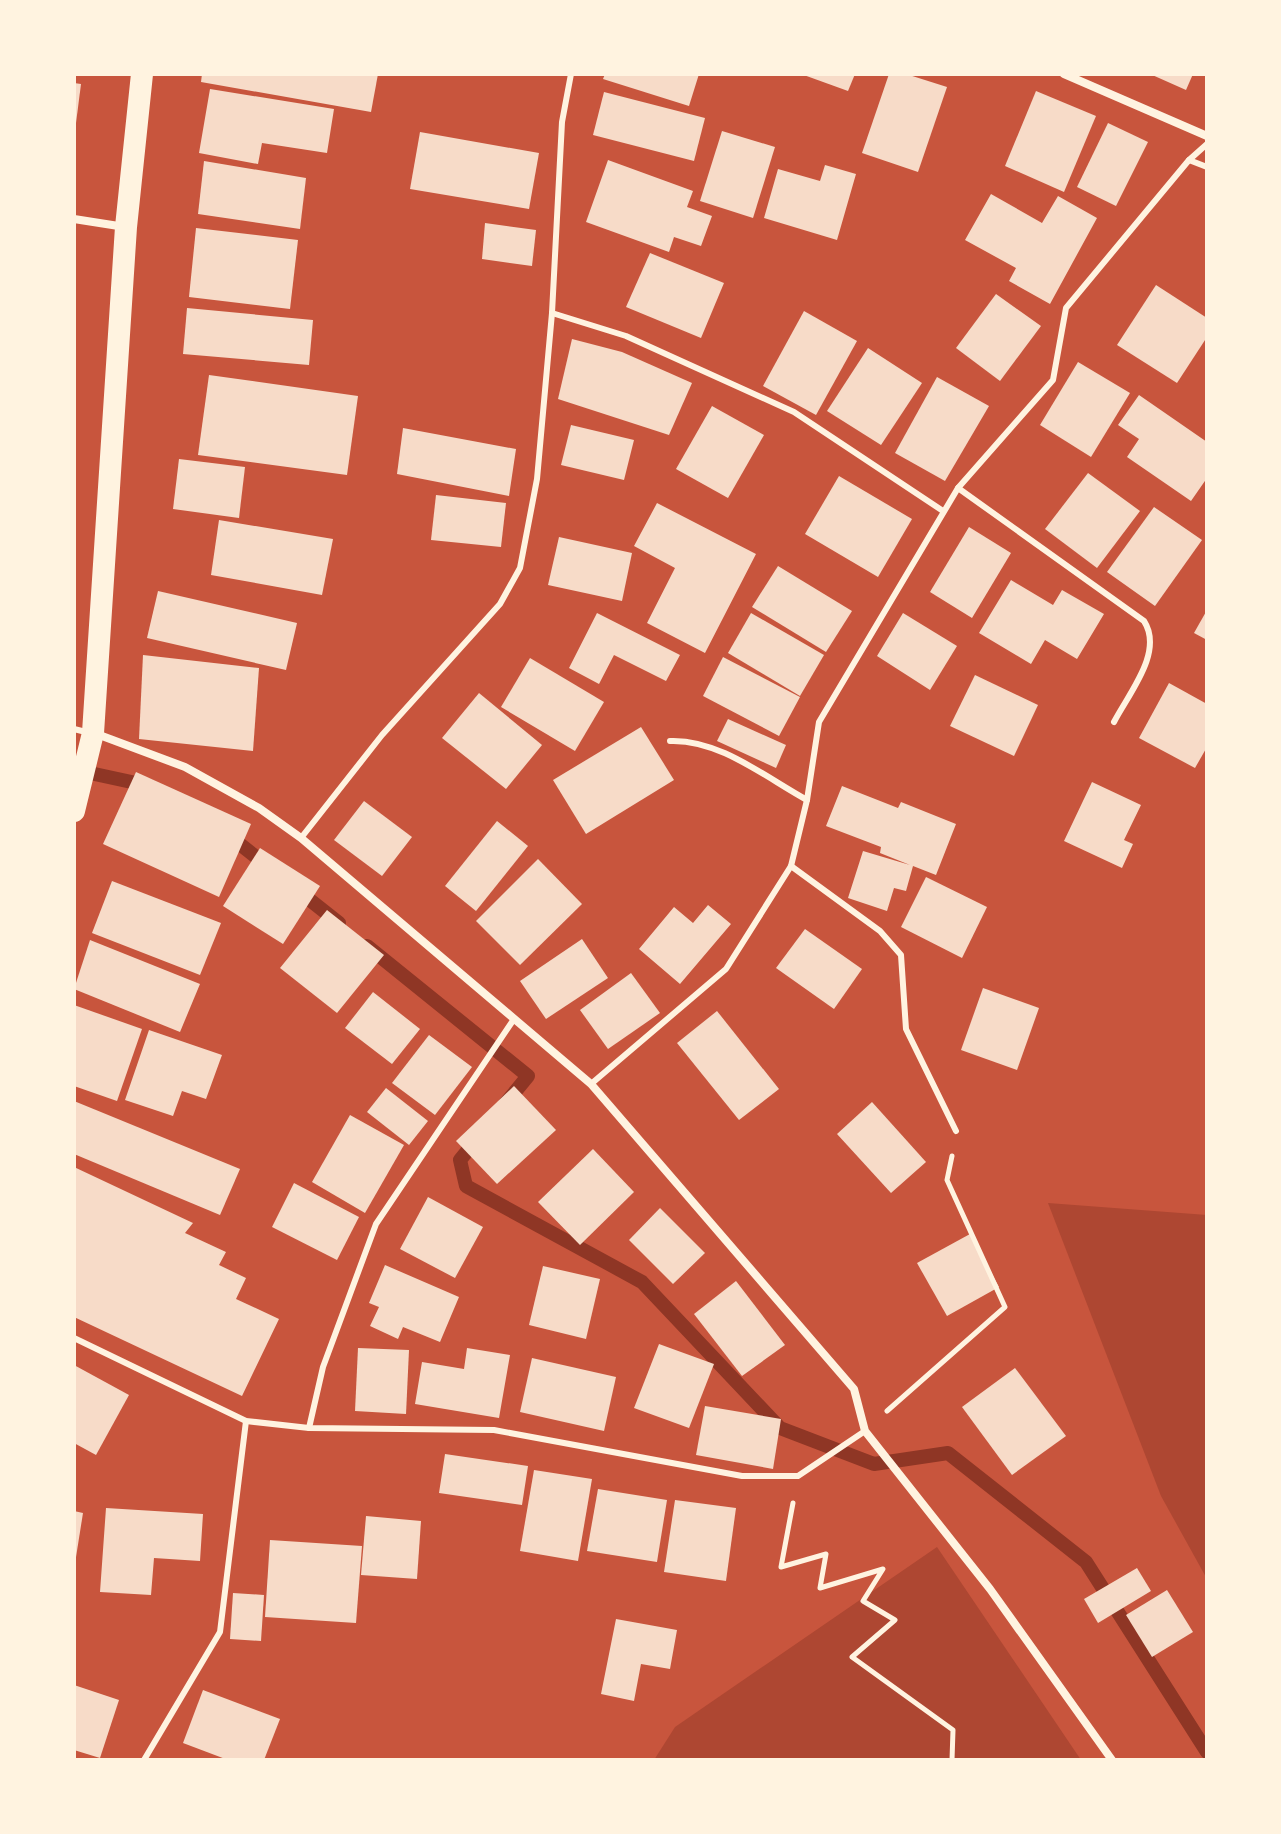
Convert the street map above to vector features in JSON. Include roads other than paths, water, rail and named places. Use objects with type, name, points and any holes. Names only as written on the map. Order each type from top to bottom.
[{"type":"highway","points":[[74,811],[84,731],[126,227],[142,74]]},
{"type":"street","points":[[1064,74],[1207,136]]},
{"type":"street","points":[[74,219],[126,227]]},
{"type":"street","points":[[84,731],[185,767],[259,808],[301,838],[591,1084],[854,1389],[865,1431],[990,1589],[1112,1760]]},
{"type":"lane","points":[[301,838],[382,735],[500,604],[520,568],[537,479],[552,313],[562,122],[571,74]]},
{"type":"lane","points":[[591,1084],[726,969],[791,866],[807,800],[819,722],[958,488],[1053,380],[1066,308],[1189,160],[1207,144]]},
{"type":"lane","points":[[1189,160],[1207,167]]},
{"type":"lane","points":[[552,313],[626,336],[794,412],[943,511]]},
{"type":"lane","points":[[958,488],[1144,621],[1152,634],[1151,651],[1114,722]]},
{"type":"lane","points":[[670,741],[709,745],[807,800]]},
{"type":"lane","points":[[791,866],[880,931],[901,955],[906,1029],[956,1131]]},
{"type":"lane","points":[[309,1428],[323,1367],[376,1224],[514,1019]]},
{"type":"lane","points":[[74,1338],[246,1421],[309,1428],[494,1430],[742,1476],[798,1476],[865,1431]]},
{"type":"lane","points":[[144,1760],[220,1632],[246,1421]]},
{"type":"waterway","points":[[76,770],[150,786]]},
{"type":"waterway","points":[[227,834],[270,868]]},
{"type":"waterway","points":[[296,889],[339,923]]},
{"type":"waterway","points":[[367,946],[528,1076],[505,1104]]},
{"type":"waterway","points":[[477,1139],[460,1160],[466,1186],[642,1282],[780,1428],[874,1464],[948,1453],[1086,1562],[1207,1752]]}]
